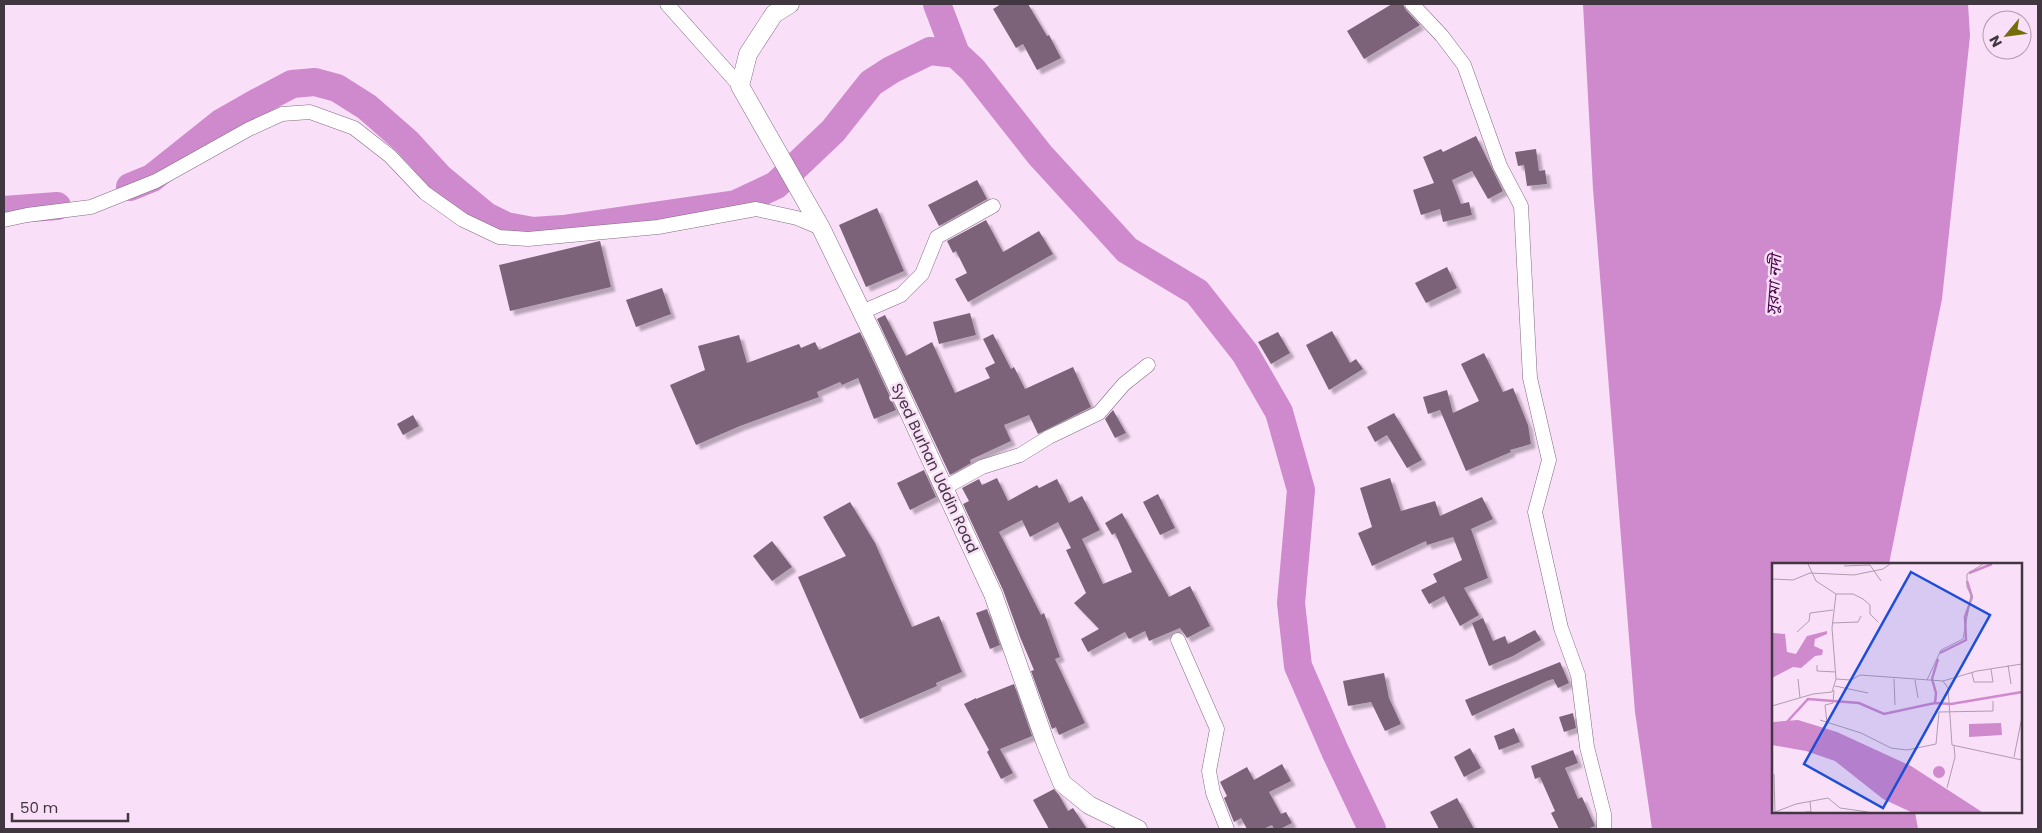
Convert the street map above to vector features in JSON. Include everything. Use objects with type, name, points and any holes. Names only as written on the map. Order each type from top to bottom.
[{"type":"street","points":[[667,4],[740,86]]},
{"type":"street","points":[[740,86],[748,54],[774,14],[790,4]]},
{"type":"street","points":[[1412,4],[1442,36],[1464,65],[1500,166],[1521,206],[1530,378],[1548,460],[1535,512],[1561,628],[1578,675],[1587,747],[1604,814],[1604,829]]},
{"type":"street","name":"Syed Burhan Uddin Road","points":[[740,86],[819,222],[993,594],[1062,784],[1089,805],[1138,829]]},
{"type":"street","points":[[4,220],[27,215],[91,207],[156,181],[249,129],[282,114],[310,112],[354,128],[390,156],[425,193],[463,220],[499,237],[528,239],[658,227],[756,209],[819,222]]},
{"type":"street","points":[[862,312],[901,295],[922,274],[937,237],[993,206]]},
{"type":"street","points":[[944,488],[982,467],[1020,455],[1049,437],[1099,413],[1124,384],[1148,365]]},
{"type":"street","points":[[1178,640],[1217,729],[1208,771],[1227,829]]},
{"type":"water","name":"সুরমা নদী","points":[[1583,4],[1968,4],[1970,36],[1942,299],[1889,563],[1772,563],[1772,813],[1915,813],[1918,829],[1652,829],[1635,712],[1593,189]]},
{"type":"building","points":[[1001,4],[1028,4],[1047,36],[1049,35],[1061,58],[1037,70],[1023,44],[1016,48],[993,9]]},
{"type":"building","points":[[1392,4],[1403,4],[1420,25],[1364,59],[1347,31]]},
{"type":"building","points":[[1476,136],[1503,191],[1488,199],[1472,171],[1452,180],[1461,204],[1469,202],[1472,215],[1443,222],[1440,209],[1421,215],[1413,190],[1434,183],[1423,157],[1441,149],[1443,152]]},
{"type":"building","points":[[1536,149],[1539,171],[1545,170],[1547,184],[1527,186],[1524,165],[1518,166],[1515,152]]},
{"type":"building","points":[[977,180],[987,199],[939,226],[928,205]]},
{"type":"building","points":[[877,208],[904,271],[866,287],[839,225]]},
{"type":"building","points":[[986,220],[1003,252],[1039,231],[1053,254],[968,302],[955,279],[967,273],[956,251],[953,253],[947,241]]},
{"type":"building","points":[[600,241],[611,287],[510,311],[499,265]]},
{"type":"building","points":[[1447,267],[1457,288],[1426,303],[1415,283]]},
{"type":"building","points":[[662,288],[671,314],[636,327],[626,300]]},
{"type":"building","points":[[970,313],[976,335],[939,344],[933,322]]},
{"type":"building","points":[[885,315],[906,356],[932,342],[955,393],[990,378],[985,368],[995,363],[983,339],[993,334],[1011,369],[1014,367],[1025,389],[1073,367],[1091,407],[1038,434],[1029,415],[1004,425],[1011,441],[970,460],[971,463],[950,475],[877,319]]},
{"type":"building","points":[[1332,331],[1350,363],[1356,359],[1363,369],[1329,390],[1306,345]]},
{"type":"building","points":[[860,332],[896,410],[874,419],[858,378],[842,385],[840,382],[817,392],[819,397],[740,426],[696,445],[670,385],[705,370],[698,346],[739,335],[747,363],[799,344],[801,348],[815,342],[819,350]]},
{"type":"building","points":[[1278,332],[1290,353],[1271,364],[1258,342]]},
{"type":"building","points":[[1484,353],[1503,392],[1513,388],[1528,425],[1531,444],[1510,450],[1511,452],[1466,471],[1440,410],[1428,414],[1423,397],[1447,390],[1453,413],[1479,401],[1461,364]]},
{"type":"building","points":[[1113,410],[1126,433],[1115,438],[1105,419]]},
{"type":"building","points":[[1394,413],[1422,460],[1407,468],[1387,435],[1375,442],[1367,427]]},
{"type":"building","points":[[413,415],[419,426],[403,435],[397,424]]},
{"type":"building","points":[[924,470],[936,497],[910,510],[897,483]]},
{"type":"building","points":[[997,478],[1008,501],[1037,485],[1039,488],[1057,479],[1069,503],[1082,496],[1100,530],[1082,539],[1103,584],[1132,572],[1115,533],[1112,535],[1105,523],[1122,513],[1169,597],[1190,586],[1210,626],[1187,638],[1180,628],[1149,641],[1145,631],[1129,639],[1125,632],[1088,652],[1081,639],[1099,629],[1074,603],[1086,593],[1066,550],[1071,548],[1058,522],[1030,537],[1022,520],[999,532],[1041,615],[1044,613],[1060,657],[1055,659],[1085,723],[1059,735],[1056,727],[1052,729],[1031,671],[1034,670],[1003,590],[963,504],[969,501],[962,488],[979,479],[982,485]]},
{"type":"building","points":[[1390,478],[1401,511],[1435,501],[1440,516],[1482,497],[1493,519],[1471,529],[1488,578],[1464,588],[1479,615],[1460,626],[1444,596],[1429,604],[1421,590],[1437,582],[1433,574],[1462,560],[1453,537],[1427,545],[1426,541],[1372,566],[1358,533],[1372,527],[1360,488]]},
{"type":"building","points":[[1158,494],[1175,528],[1160,535],[1143,502]]},
{"type":"building","points":[[850,502],[875,543],[912,627],[939,616],[962,672],[936,683],[937,686],[860,719],[798,577],[846,556],[823,517]]},
{"type":"building","points":[[772,541],[792,567],[772,581],[753,556]]},
{"type":"building","points":[[987,609],[1000,645],[990,649],[976,613]]},
{"type":"building","points":[[1483,618],[1493,641],[1505,636],[1508,644],[1535,630],[1541,640],[1513,656],[1489,666],[1472,623]]},
{"type":"building","points":[[1560,662],[1569,683],[1558,688],[1553,679],[1547,681],[1472,716],[1465,700]]},
{"type":"building","points":[[1384,673],[1389,698],[1401,724],[1385,731],[1371,702],[1348,706],[1343,681]]},
{"type":"building","points":[[1014,684],[1032,736],[1000,749],[1013,773],[1001,779],[987,752],[989,750],[964,704]]},
{"type":"building","points":[[1573,713],[1576,728],[1564,732],[1559,717]]},
{"type":"building","points":[[1514,728],[1520,742],[1499,750],[1494,736]]},
{"type":"building","points":[[1470,748],[1481,768],[1464,777],[1454,757]]},
{"type":"building","points":[[1573,750],[1578,763],[1565,768],[1578,799],[1582,797],[1595,826],[1587,829],[1559,829],[1551,813],[1555,811],[1540,777],[1535,779],[1531,766]]},
{"type":"building","points":[[1282,764],[1291,781],[1269,792],[1281,814],[1286,812],[1292,823],[1280,829],[1274,829],[1272,825],[1263,829],[1247,829],[1241,818],[1234,822],[1224,798],[1227,796],[1220,782],[1247,767],[1254,780]]},
{"type":"building","points":[[1054,789],[1068,811],[1073,808],[1087,829],[1049,829],[1033,800]]},
{"type":"building","points":[[1457,798],[1474,829],[1439,829],[1430,812]]},
{"type":"waterway","points":[[937,4],[956,54]]},
{"type":"waterway","points":[[130,187],[152,178],[221,123],[256,103],[292,84],[315,82],[337,88],[367,107],[407,142],[439,177],[486,216],[506,226],[533,231],[563,229],[736,204],[776,185],[833,131],[871,83],[891,70],[930,51],[956,54],[973,70],[1040,155],[1127,250],[1197,292],[1245,353],[1279,412],[1301,490],[1291,603],[1298,666],[1372,829]]},
{"type":"waterway","points":[[4,210],[57,206]]}]
